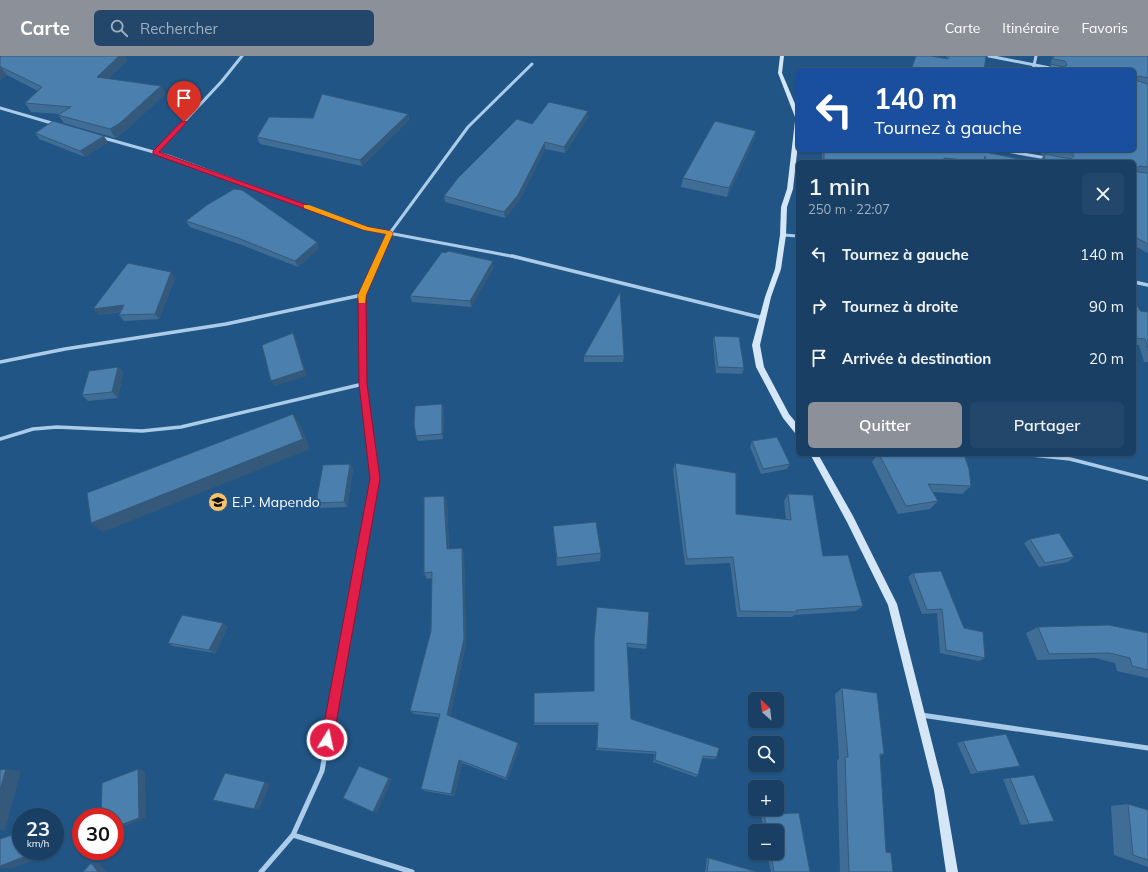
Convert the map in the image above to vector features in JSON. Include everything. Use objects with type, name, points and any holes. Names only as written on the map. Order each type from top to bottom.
[{"type":"street","points":[[155,153],[222,81],[242,56]]},
{"type":"street","points":[[782,56],[780,73],[796,112]]},
{"type":"street","points":[[990,56],[1051,68]]},
{"type":"street","points":[[1033,68],[1036,56]]},
{"type":"street","points":[[261,872],[293,835],[322,771],[375,479],[363,384],[362,295],[390,233],[468,127],[532,64]]},
{"type":"street","points":[[0,108],[59,125]]},
{"type":"street","points":[[96,136],[155,153],[367,229],[502,253],[763,318]]},
{"type":"street","points":[[796,138],[790,189],[784,207],[783,235],[778,269],[756,345],[760,367],[786,416],[796,429]]},
{"type":"street","points":[[1025,152],[1053,159]]},
{"type":"street","points":[[783,235],[796,236]]},
{"type":"street","points":[[1136,282],[1148,285]]},
{"type":"street","points":[[0,362],[65,349],[226,324],[362,295]]},
{"type":"street","points":[[0,439],[33,429],[57,427],[142,431],[181,427],[363,384]]},
{"type":"street","points":[[815,456],[850,519],[892,604],[939,790],[952,872]]},
{"type":"street","points":[[1041,456],[1070,459],[1148,479]]},
{"type":"street","points":[[921,715],[1148,748]]},
{"type":"street","points":[[293,835],[412,872]]},
{"type":"building","points":[[0,56],[119,56],[97,77],[161,86],[120,123],[110,129],[58,115],[71,107],[25,103],[42,87],[0,67]]},
{"type":"building","points":[[916,56],[931,56],[948,59],[949,56],[986,56],[984,68],[912,68]]},
{"type":"building","points":[[1054,56],[1148,56],[1148,78],[1139,76],[1136,78],[1136,68],[1050,68],[1051,64],[1064,67],[1067,65],[1065,61],[1053,59]]},
{"type":"building","points":[[1136,78],[1138,81],[1148,84],[1148,167],[1139,166],[1136,169],[1136,160],[1044,160],[1045,154],[1071,159],[1074,156],[1072,153],[1067,152],[1136,152]]},
{"type":"building","points":[[322,94],[408,114],[360,160],[257,137],[269,117],[313,118]]},
{"type":"building","points":[[549,102],[588,111],[564,147],[545,142],[518,195],[504,212],[444,196],[458,178],[517,119],[532,124]]},
{"type":"building","points":[[53,121],[104,136],[80,151],[35,133]]},
{"type":"building","points":[[715,121],[756,131],[729,188],[683,178]]},
{"type":"building","points":[[824,152],[985,152],[1024,160],[986,160],[985,156],[984,160],[944,158],[944,160],[824,160]]},
{"type":"building","points":[[1136,169],[1138,172],[1148,173],[1148,244],[1137,238],[1136,243]]},
{"type":"building","points":[[234,189],[242,190],[317,242],[295,261],[238,238],[186,221],[207,205]]},
{"type":"building","points":[[448,251],[493,261],[470,301],[410,296],[442,252],[446,253]]},
{"type":"building","points":[[128,263],[171,272],[155,314],[119,315],[124,305],[93,309]]},
{"type":"building","points":[[620,292],[624,356],[584,356]]},
{"type":"building","points":[[1136,303],[1140,311],[1148,312],[1148,348],[1145,339],[1136,338]]},
{"type":"building","points":[[293,333],[304,370],[271,381],[262,345]]},
{"type":"building","points":[[714,336],[739,337],[744,368],[718,367]]},
{"type":"building","points":[[118,367],[112,392],[82,395],[89,371]]},
{"type":"building","points":[[442,404],[442,434],[416,436],[414,424],[415,406]]},
{"type":"building","points":[[293,414],[303,439],[91,523],[87,493]]},
{"type":"building","points":[[777,437],[790,464],[763,469],[752,441]]},
{"type":"building","points":[[880,456],[965,456],[969,469],[971,486],[928,484],[938,501],[906,506]]},
{"type":"building","points":[[675,463],[736,473],[736,514],[791,520],[788,494],[813,495],[823,556],[848,555],[863,606],[796,610],[797,612],[740,611],[733,557],[687,559]]},
{"type":"building","points":[[350,464],[344,502],[316,503],[323,465]]},
{"type":"building","points":[[444,496],[447,549],[462,548],[464,639],[447,715],[518,743],[506,778],[459,760],[451,794],[421,789],[440,714],[410,711],[431,631],[432,572],[424,573],[424,497]]},
{"type":"building","points":[[596,522],[601,553],[557,558],[553,526]]},
{"type":"building","points":[[1059,533],[1074,557],[1045,563],[1030,539]]},
{"type":"building","points":[[941,571],[964,628],[983,632],[985,658],[946,650],[942,609],[927,610],[913,573]]},
{"type":"building","points":[[597,607],[649,612],[647,645],[627,643],[631,719],[719,748],[717,757],[703,756],[698,775],[655,760],[656,752],[597,748],[598,723],[534,723],[534,693],[594,691],[594,640]]},
{"type":"building","points":[[182,615],[223,623],[209,650],[168,643]]},
{"type":"building","points":[[1109,625],[1148,633],[1148,670],[1132,666],[1130,658],[1109,653],[1049,654],[1038,627]]},
{"type":"building","points":[[842,688],[877,693],[884,754],[880,754],[886,852],[891,853],[893,872],[849,872],[845,757],[848,757]]},
{"type":"building","points":[[1006,734],[1020,766],[977,772],[963,741]]},
{"type":"building","points":[[359,766],[389,778],[373,812],[343,798]]},
{"type":"building","points":[[6,769],[0,790],[0,770]]},
{"type":"building","points":[[138,769],[139,818],[124,824],[124,808],[101,808],[102,783]]},
{"type":"building","points":[[225,773],[265,782],[254,809],[213,800]]},
{"type":"building","points":[[1034,775],[1054,821],[1029,824],[1010,778]]},
{"type":"building","points":[[1128,804],[1148,810],[1148,860],[1133,855]]},
{"type":"building","points":[[784,813],[799,813],[810,872],[774,872],[772,860],[784,860],[784,824],[766,824],[764,816],[784,816]]},
{"type":"building","points":[[12,835],[12,860],[16,860],[0,866],[0,839]]},
{"type":"building","points":[[709,858],[757,872],[707,872]]},
{"type":"building","points":[[91,863],[98,872],[83,872]]},
{"type":"slow traffic","points":[[307,207],[367,229],[390,233],[362,295],[362,301]]},
{"type":"place","name":"E.P. Mapendo","points":[[218,502]]},
{"type":"route","points":[[184,122],[155,153],[168,156],[367,229],[390,233],[362,295],[363,384],[375,479],[327,740]]}]
